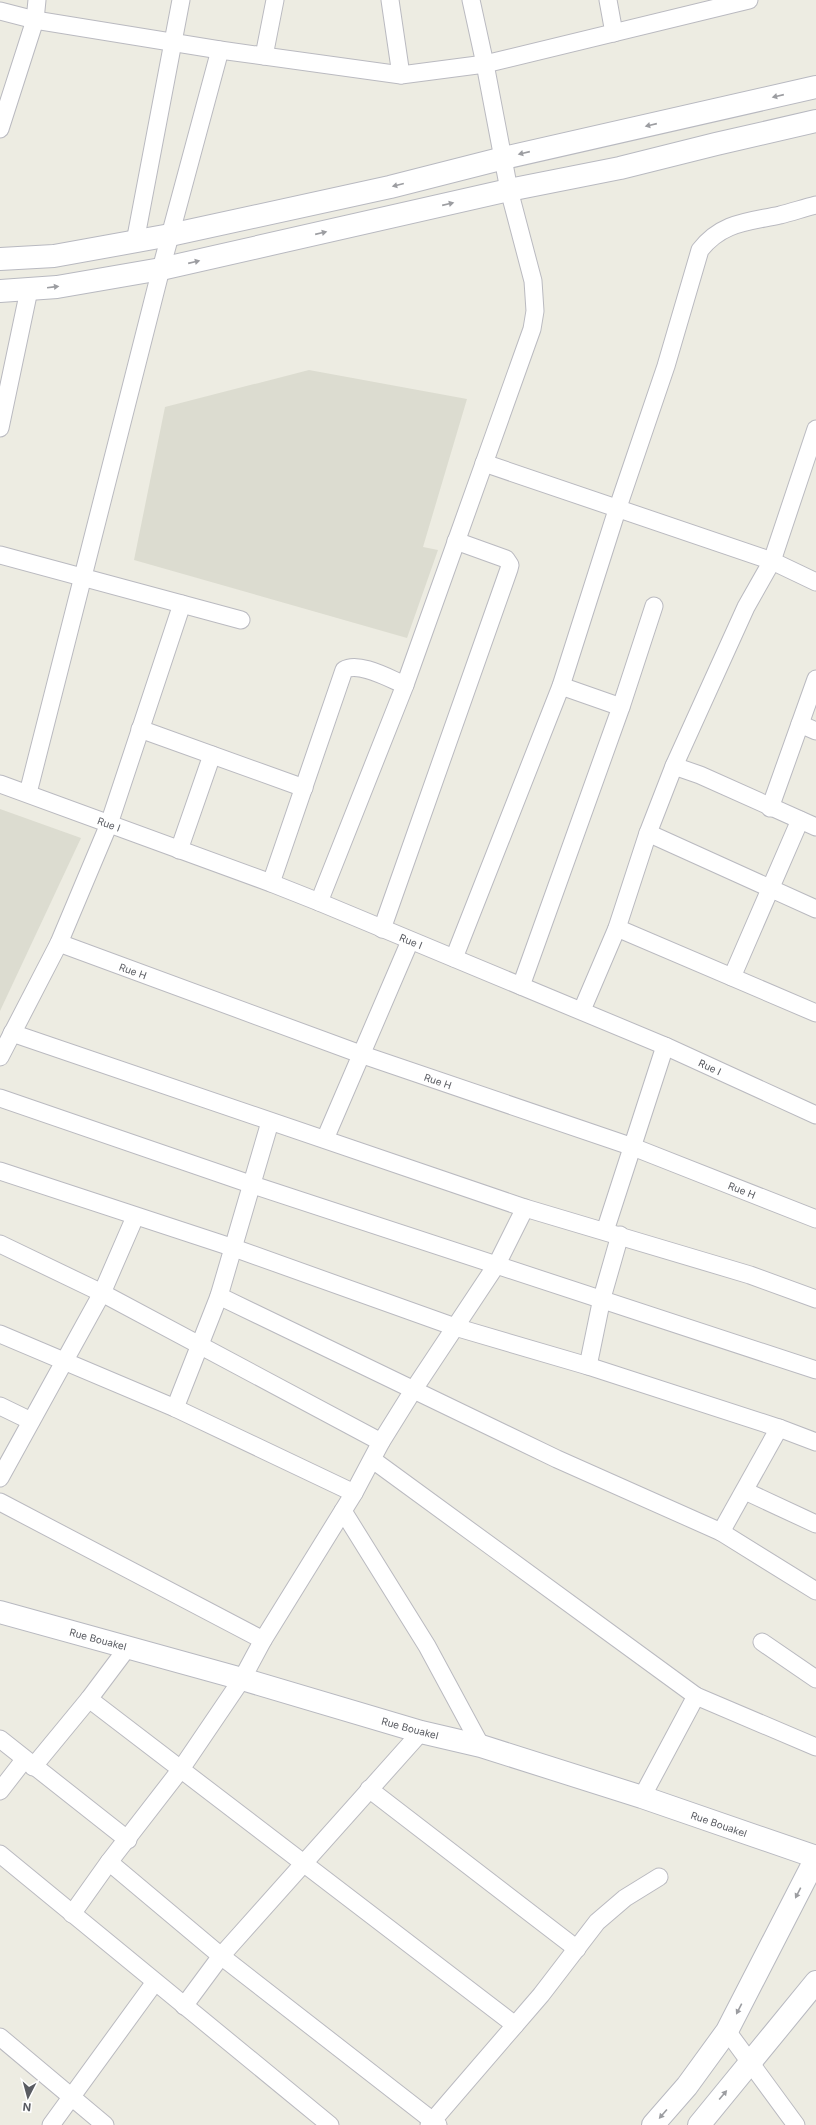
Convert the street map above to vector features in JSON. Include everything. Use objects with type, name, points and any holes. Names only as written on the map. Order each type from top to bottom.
[{"type":"main road","points":[[0,259],[54,256],[170,235],[390,187],[504,158],[816,88]]},
{"type":"main road","points":[[0,291],[29,290],[111,279],[161,269],[509,190],[620,168],[816,121]]},
{"type":"main road","name":"Rue Bouakel","points":[[0,1612],[242,1679],[421,1732],[481,1746],[642,1797],[816,1858]]},
{"type":"main road","points":[[653,2125],[687,2086],[727,2031],[816,1858]]},
{"type":"main road","points":[[699,2125],[816,1982]]},
{"type":"street","points":[[0,129],[35,20],[37,0]]},
{"type":"street","points":[[135,242],[181,0]]},
{"type":"street","points":[[264,56],[275,0]]},
{"type":"street","points":[[390,0],[401,75]]},
{"type":"street","points":[[319,902],[405,685],[532,329],[535,310],[533,281],[509,190],[504,158],[471,0]]},
{"type":"street","points":[[608,0],[614,33]]},
{"type":"street","points":[[0,11],[35,20],[220,50],[401,75],[485,64],[749,0]]},
{"type":"street","points":[[28,793],[161,269],[220,50]]},
{"type":"street","points":[[454,958],[561,686],[617,510],[666,366],[700,250],[709,239],[733,224],[816,205]]},
{"type":"street","points":[[0,428],[29,290]]},
{"type":"street","points":[[582,1010],[617,928],[648,833],[674,766],[746,607],[772,561],[816,429]]},
{"type":"street","points":[[484,463],[617,510],[772,561],[816,582]]},
{"type":"street","points":[[382,929],[510,565],[506,559],[456,541]]},
{"type":"street","points":[[0,555],[241,620]]},
{"type":"street","points":[[0,1058],[59,943],[109,824],[182,604]]},
{"type":"street","points":[[521,986],[621,707],[654,606]]},
{"type":"street","points":[[271,882],[344,670],[348,667],[360,667],[405,685]]},
{"type":"street","points":[[770,808],[816,679]]},
{"type":"street","points":[[561,686],[621,707]]},
{"type":"street","points":[[800,724],[816,731]]},
{"type":"street","points":[[140,729],[304,788]]},
{"type":"street","points":[[179,850],[212,755]]},
{"type":"street","points":[[674,766],[700,775],[770,808],[816,827]]},
{"type":"street","name":"Rue I","points":[[0,784],[271,882],[410,941],[582,1010],[816,1115]]},
{"type":"street","points":[[732,977],[800,820]]},
{"type":"street","points":[[648,833],[816,909]]},
{"type":"street","points":[[617,928],[816,1013]]},
{"type":"street","points":[[325,1139],[363,1055],[410,941]]},
{"type":"street","name":"Rue H","points":[[59,943],[363,1055],[633,1147],[816,1219]]},
{"type":"street","points":[[12,1033],[525,1208],[750,1275],[816,1300]]},
{"type":"street","points":[[588,1366],[613,1233],[633,1147],[665,1046]]},
{"type":"street","points":[[0,1098],[253,1185],[602,1298],[816,1370]]},
{"type":"street","points":[[175,1408],[219,1296],[253,1185],[270,1122]]},
{"type":"street","points":[[0,1171],[135,1217],[234,1248],[455,1327],[588,1366],[779,1428],[816,1442]]},
{"type":"street","points":[[72,1914],[109,1862],[128,1840],[181,1769],[242,1679],[264,1640],[354,1493],[373,1460],[381,1442],[496,1264],[525,1208]]},
{"type":"street","points":[[0,1478],[102,1293],[135,1217]]},
{"type":"street","points":[[0,1244],[102,1293],[200,1347],[381,1442]]},
{"type":"street","points":[[219,1296],[557,1459],[721,1532],[816,1591]]},
{"type":"street","points":[[0,1334],[175,1408],[354,1493]]},
{"type":"street","points":[[0,1406],[31,1421]]},
{"type":"street","points":[[721,1532],[779,1428]]},
{"type":"street","points":[[373,1460],[696,1696],[816,1747]]},
{"type":"street","points":[[745,1491],[816,1524]]},
{"type":"street","points":[[0,1502],[264,1640]]},
{"type":"street","points":[[343,1511],[427,1646],[481,1746]]},
{"type":"street","points":[[762,1642],[816,1679]]},
{"type":"street","points":[[0,1791],[89,1699],[128,1647]]},
{"type":"street","points":[[642,1797],[696,1696]]},
{"type":"street","points":[[89,1699],[304,1862],[515,2025]]},
{"type":"street","points":[[184,2006],[221,1956],[368,1789],[421,1732]]},
{"type":"street","points":[[0,1739],[28,1763],[128,1840]]},
{"type":"street","points":[[368,1789],[577,1949]]},
{"type":"street","points":[[0,1854],[330,2125]]},
{"type":"street","points":[[109,1862],[221,1956],[434,2124],[577,1949],[597,1922],[625,1898],[659,1877]]},
{"type":"street","points":[[51,2125],[155,1982]]},
{"type":"street","points":[[727,2031],[796,2125]]},
{"type":"street","points":[[0,2037],[105,2125]]},
{"type":"shaded area","points":[[309,370],[467,399],[423,547],[438,550],[407,638],[134,560],[165,407]]},
{"type":"shaded area","points":[[0,809],[81,838],[0,1011]]}]
